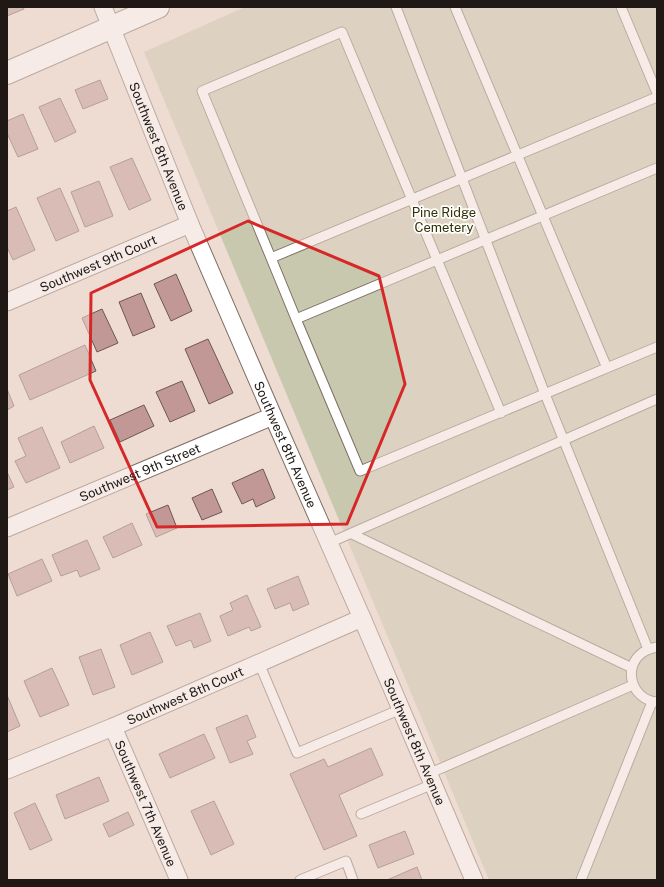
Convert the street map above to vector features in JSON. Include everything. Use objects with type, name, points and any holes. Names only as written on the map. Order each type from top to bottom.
[{"type":"street","name":"Southwest 8th Avenue","points":[[103,7],[190,224],[362,618],[474,880]]},
{"type":"street","points":[[7,73],[158,7]]},
{"type":"street","name":"Southwest 9th Court","points":[[7,302],[190,224]]},
{"type":"street","name":"Southwest 9th Street","points":[[7,528],[273,416]]},
{"type":"street","name":"Southwest 8th Court","points":[[7,770],[113,727],[362,618]]},
{"type":"street","name":"Southwest 7th Avenue","points":[[113,727],[179,880]]},
{"type":"lane","points":[[396,7],[545,394],[653,648],[641,654],[635,660],[631,677],[633,685],[638,693],[644,698],[655,702],[581,880]]},
{"type":"lane","points":[[455,7],[606,368]]},
{"type":"lane","points":[[621,7],[657,93]]},
{"type":"lane","points":[[500,412],[342,32],[202,91],[360,471],[657,347]]},
{"type":"lane","points":[[271,258],[657,97]]},
{"type":"lane","points":[[296,319],[657,168]]},
{"type":"lane","points":[[329,543],[657,399]]},
{"type":"lane","points":[[352,534],[632,668]]},
{"type":"lane","points":[[259,663],[298,753],[401,709]]},
{"type":"lane","points":[[361,814],[431,779],[633,685]]},
{"type":"lane","points":[[300,880],[346,861],[353,880]]},
{"type":"highlighted area","points":[[248,221],[379,276],[405,384],[347,524],[157,527],[90,380],[91,293]]},
{"type":"green space","name":"Pine Ridge Cemetery","points":[[245,7],[657,7],[657,880],[489,880],[144,52]]},
{"type":"building","points":[[7,7],[23,7],[24,9],[7,16]]},
{"type":"building","points":[[100,80],[108,99],[83,109],[75,90]]},
{"type":"building","points":[[60,98],[76,132],[55,142],[39,107]]},
{"type":"building","points":[[23,114],[38,149],[18,157],[7,133],[7,121]]},
{"type":"building","points":[[132,158],[151,200],[129,210],[110,167]]},
{"type":"building","points":[[99,181],[113,216],[85,227],[71,192]]},
{"type":"building","points":[[60,188],[79,231],[56,241],[37,198]]},
{"type":"building","points":[[16,207],[35,250],[13,260],[7,247],[7,211]]},
{"type":"building","points":[[176,274],[192,311],[171,321],[154,284]]},
{"type":"building","points":[[141,293],[155,327],[133,336],[119,302]]},
{"type":"building","points":[[102,309],[118,343],[97,352],[82,318]]},
{"type":"building","points":[[208,339],[233,393],[209,404],[185,349]]},
{"type":"building","points":[[85,345],[96,371],[30,400],[19,375]]},
{"type":"building","points":[[182,381],[195,411],[170,422],[156,392]]},
{"type":"building","points":[[7,389],[14,406],[7,410]]},
{"type":"building","points":[[144,405],[154,426],[120,442],[110,420]]},
{"type":"building","points":[[94,426],[104,448],[70,463],[61,442]]},
{"type":"building","points":[[42,427],[60,468],[26,483],[15,461],[26,456],[18,438]]},
{"type":"building","points":[[263,469],[275,498],[256,507],[253,499],[242,504],[232,483]]},
{"type":"building","points":[[7,472],[14,487],[7,490]]},
{"type":"building","points":[[212,489],[222,512],[202,520],[192,498]]},
{"type":"building","points":[[168,505],[177,528],[156,537],[146,514]]},
{"type":"building","points":[[132,523],[142,545],[113,558],[103,537]]},
{"type":"building","points":[[87,540],[100,569],[80,577],[77,570],[61,576],[52,555]]},
{"type":"building","points":[[42,559],[52,581],[17,596],[8,574]]},
{"type":"building","points":[[298,576],[309,604],[293,611],[290,603],[275,609],[267,589]]},
{"type":"building","points":[[247,595],[261,627],[251,631],[249,627],[228,636],[220,616],[233,610],[230,603]]},
{"type":"building","points":[[200,613],[211,641],[194,648],[191,640],[176,646],[167,626]]},
{"type":"building","points":[[150,632],[163,662],[132,675],[120,645]]},
{"type":"building","points":[[101,649],[115,687],[93,695],[79,657]]},
{"type":"building","points":[[52,668],[69,705],[40,717],[24,681]]},
{"type":"building","points":[[7,695],[20,726],[7,732]]},
{"type":"building","points":[[247,715],[256,737],[247,741],[253,754],[230,763],[216,728]]},
{"type":"building","points":[[204,734],[215,758],[170,778],[159,754]]},
{"type":"building","points":[[371,748],[383,775],[339,795],[357,836],[324,850],[290,774],[324,759],[328,767]]},
{"type":"building","points":[[99,777],[109,801],[65,819],[56,795]]},
{"type":"building","points":[[214,801],[234,844],[211,855],[191,811]]},
{"type":"building","points":[[35,803],[52,840],[30,850],[14,813]]},
{"type":"building","points":[[128,812],[134,825],[109,837],[103,824]]},
{"type":"building","points":[[405,831],[414,854],[378,868],[369,845]]},
{"type":"building","points":[[417,867],[422,880],[387,880]]}]
